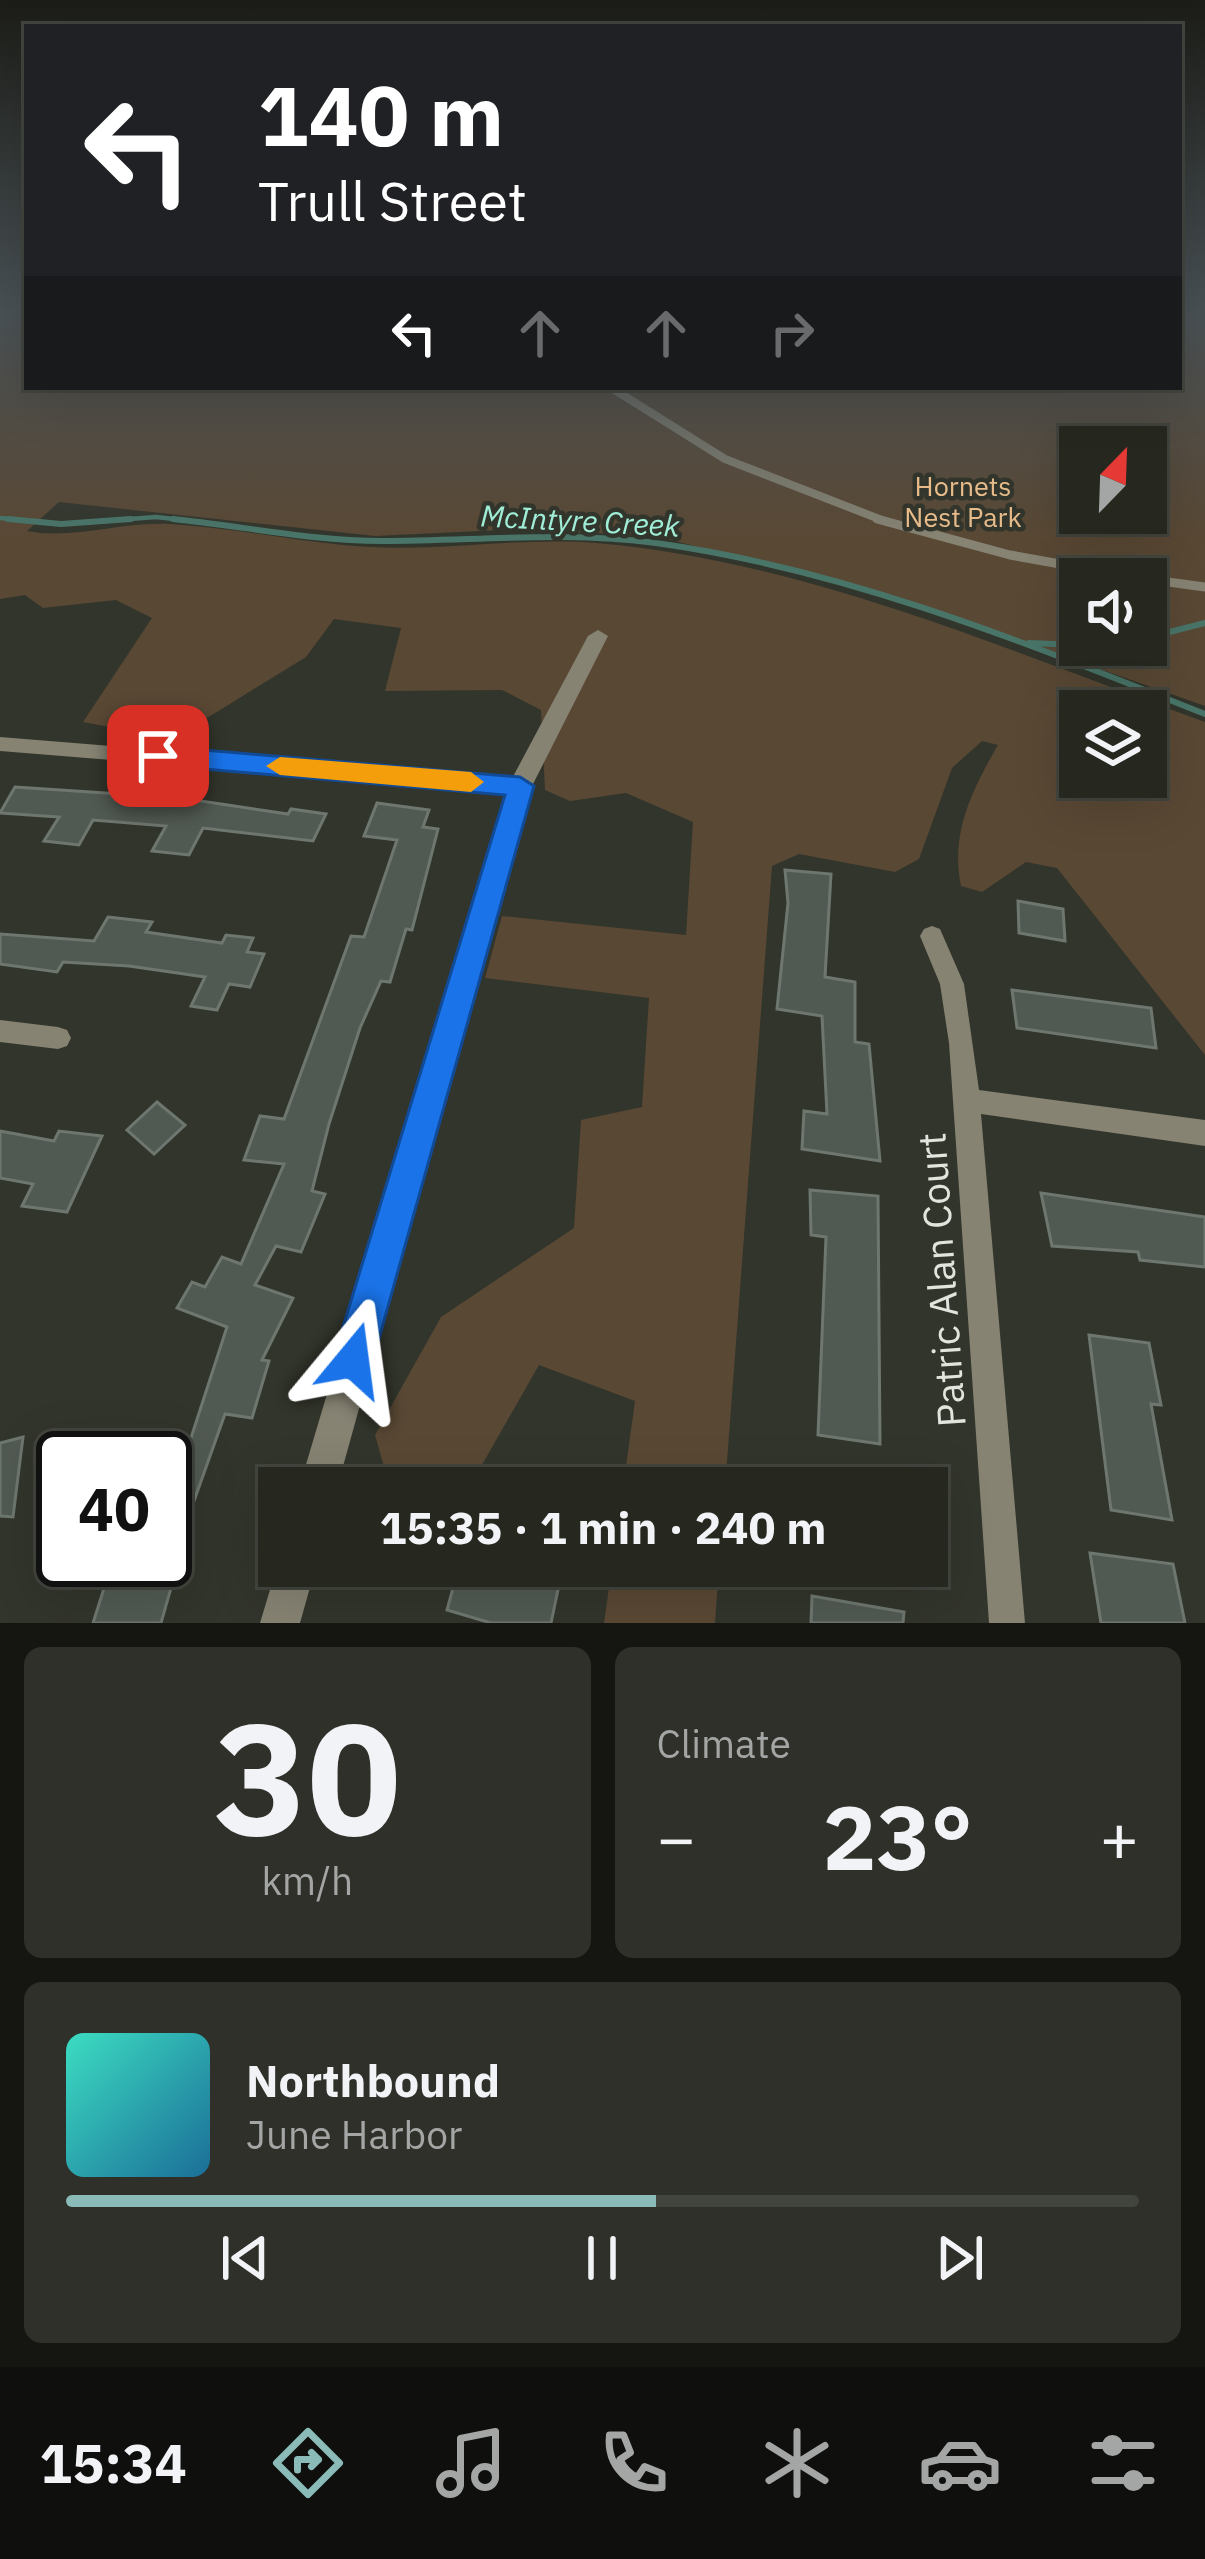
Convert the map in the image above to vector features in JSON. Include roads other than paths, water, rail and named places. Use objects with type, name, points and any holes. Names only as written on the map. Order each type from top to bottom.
[{"type":"street","points":[[324,1467],[520,786],[598,636]]},
{"type":"street","points":[[2,747],[520,786]]},
{"type":"street","name":"Patric Alan Court","points":[[932,936],[952,984],[966,1100],[1007,1623]]},
{"type":"street","points":[[0,1031],[58,1038]]},
{"type":"street","points":[[966,1100],[1205,1133]]},
{"type":"street","points":[[280,1623],[290,1587]]},
{"type":"lane","points":[[614,390],[670,430],[774,479],[992,550],[1059,563]]},
{"type":"lane","points":[[1167,582],[1205,587]]},
{"type":"waterway","name":"McIntyre Creek","points":[[106,521],[156,517],[201,522]]},
{"type":"waterway","name":"McIntyre Creek","points":[[0,518],[30,521]]},
{"type":"waterway","name":"McIntyre Creek","points":[[8,519],[30,521]]},
{"type":"waterway","name":"McIntyre Creek","points":[[106,521],[131,519]]},
{"type":"waterway","name":"McIntyre Creek","points":[[173,519],[356,540],[588,538],[728,555],[936,612],[1205,714]]},
{"type":"waterway","name":"McIntyre Creek","points":[[30,521],[106,521]]},
{"type":"waterway","name":"McIntyre Creek","points":[[30,521],[39,522]]},
{"type":"waterway","name":"McIntyre Creek","points":[[90,522],[106,521]]},
{"type":"waterway","points":[[1167,633],[1205,623]]},
{"type":"waterway","points":[[1029,643],[1059,644]]},
{"type":"park label","name":"Hornets Nest Park","points":[[963,500]]}]
